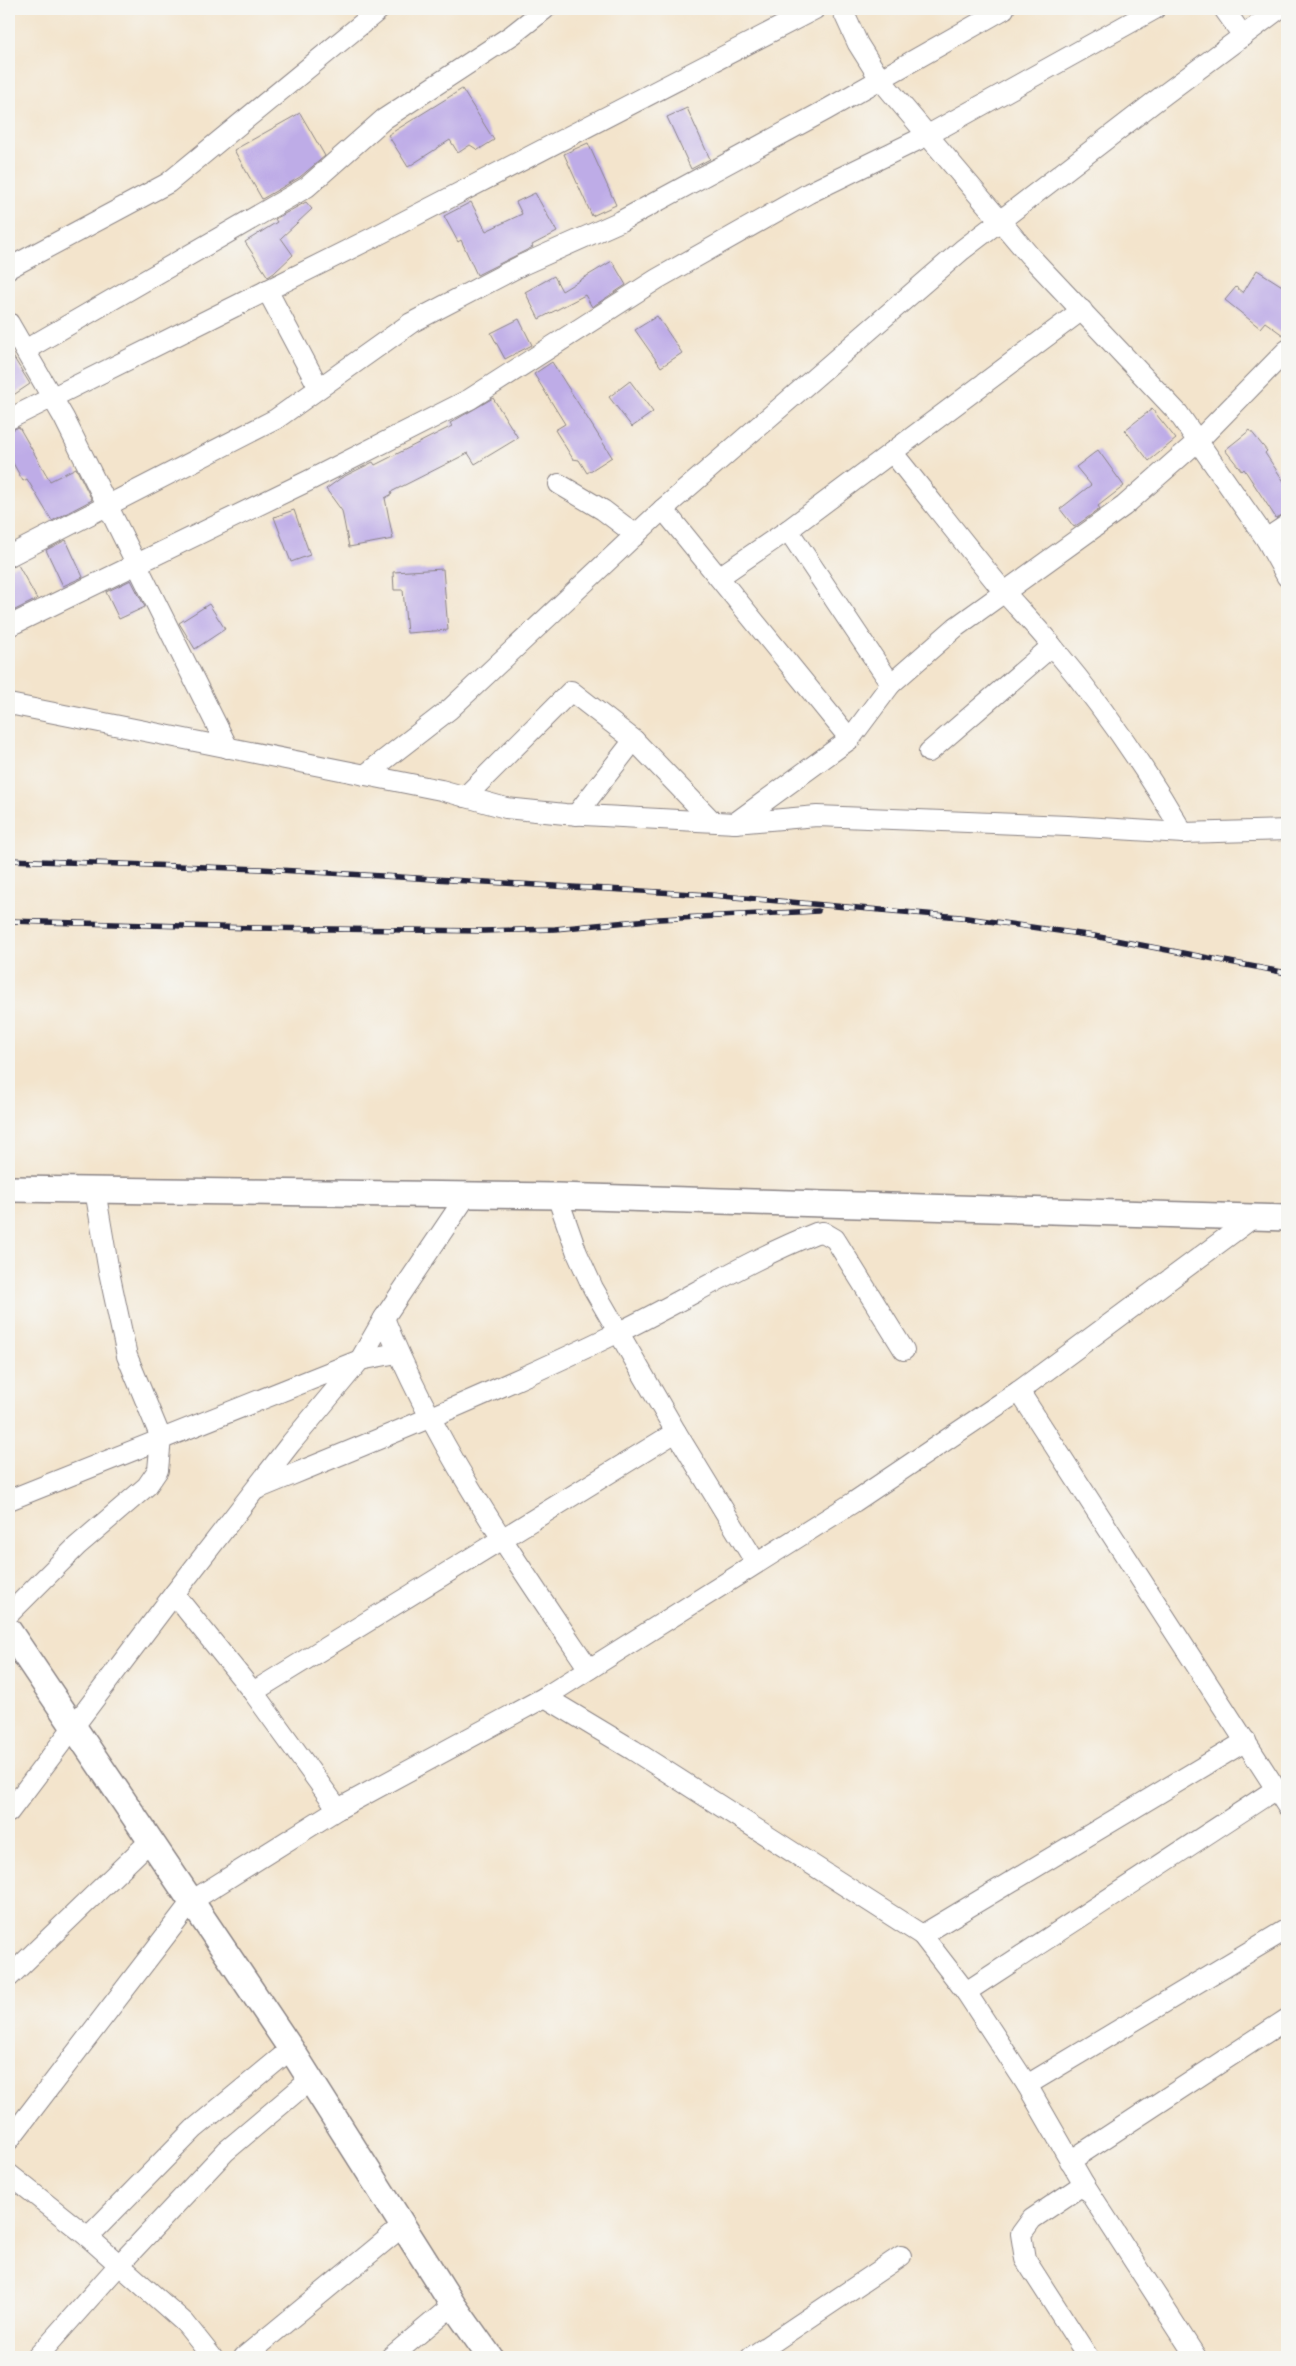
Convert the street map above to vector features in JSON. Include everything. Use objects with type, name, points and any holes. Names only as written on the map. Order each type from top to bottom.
[{"type":"street","points":[[9,268],[168,182],[380,9]]},
{"type":"street","points":[[25,350],[307,187],[384,119],[512,35],[545,9]]},
{"type":"street","points":[[9,419],[372,238],[815,9]]},
{"type":"street","points":[[842,9],[858,44],[880,79],[1029,255],[1178,413],[1199,440],[1266,539],[1287,577]]},
{"type":"street","points":[[9,556],[276,418],[411,323],[522,265],[621,221],[1004,9]]},
{"type":"street","points":[[9,626],[470,399],[657,279],[809,193],[928,135],[1155,9]]},
{"type":"street","points":[[1224,9],[1243,36]]},
{"type":"street","points":[[365,775],[450,710],[663,510],[754,429],[999,220],[1279,9]]},
{"type":"street","points":[[267,290],[319,388]]},
{"type":"street","points":[[719,577],[788,530],[1082,310]]},
{"type":"street","points":[[9,323],[52,397],[108,505],[228,748]]},
{"type":"street","points":[[735,823],[850,739],[891,684],[956,628],[1124,506],[1199,440],[1287,350]]},
{"type":"street","points":[[892,452],[1005,592],[1052,646],[1115,728],[1162,797],[1183,833]]},
{"type":"street","points":[[559,484],[603,510],[636,536]]},
{"type":"street","points":[[663,510],[850,739]]},
{"type":"street","points":[[1266,539],[1287,525]]},
{"type":"street","points":[[788,530],[891,684]]},
{"type":"street","points":[[929,752],[1052,646]]},
{"type":"street","points":[[465,797],[571,691],[634,740],[712,821]]},
{"type":"street","points":[[9,704],[365,775],[506,808],[576,815],[735,823],[817,816],[1068,826],[1183,833],[1287,830]]},
{"type":"street","points":[[576,815],[634,740]]},
{"type":"street","points":[[9,1189],[558,1196],[1287,1218]]},
{"type":"street","points":[[9,1614],[78,1546],[147,1486],[158,1470],[161,1438],[128,1356],[107,1263],[95,1190]]},
{"type":"street","points":[[9,1812],[174,1594],[360,1360],[384,1318],[467,1195]]},
{"type":"street","points":[[558,1196],[577,1253],[593,1288],[676,1432],[756,1563]]},
{"type":"street","points":[[9,2140],[193,1900],[338,1809],[545,1697],[854,1502],[1019,1391],[1254,1218]]},
{"type":"street","points":[[255,1490],[431,1418],[619,1332],[804,1237],[823,1232],[835,1239],[904,1350]]},
{"type":"street","points":[[384,1318],[398,1353],[431,1418],[500,1538],[589,1669]]},
{"type":"street","points":[[9,1500],[360,1360],[398,1353]]},
{"type":"street","points":[[1019,1391],[1287,1806]]},
{"type":"street","points":[[253,1692],[500,1538],[676,1432]]},
{"type":"street","points":[[174,1594],[253,1692],[338,1809]]},
{"type":"street","points":[[9,1631],[150,1841],[193,1900],[291,2048],[453,2305],[490,2357]]},
{"type":"street","points":[[545,1697],[633,1750],[922,1936],[966,1992],[1027,2085],[1084,2184],[1196,2357]]},
{"type":"street","points":[[922,1936],[1246,1741]]},
{"type":"street","points":[[966,1992],[1276,1789]]},
{"type":"street","points":[[9,1977],[150,1841]]},
{"type":"street","points":[[1027,2085],[1287,1929]]},
{"type":"street","points":[[1070,2161],[1287,2019]]},
{"type":"street","points":[[88,2237],[194,2128],[291,2048]]},
{"type":"street","points":[[37,2357],[118,2266],[226,2151],[310,2080]]},
{"type":"street","points":[[9,2174],[88,2237],[118,2266],[185,2323],[212,2357]]},
{"type":"street","points":[[1084,2184],[1032,2219],[1021,2234],[1025,2259],[1088,2357]]},
{"type":"street","points":[[244,2357],[404,2226]]},
{"type":"street","points":[[751,2357],[902,2256]]},
{"type":"street","points":[[391,2357],[453,2305]]},
{"type":"building","points":[[462,89],[494,140],[478,150],[470,145],[458,153],[450,140],[408,167],[388,135]]},
{"type":"building","points":[[687,108],[710,159],[691,169],[667,117]]},
{"type":"building","points":[[300,113],[325,156],[300,177],[262,199],[234,150]]},
{"type":"building","points":[[588,143],[616,205],[592,216],[564,154]]},
{"type":"building","points":[[535,193],[557,232],[532,245],[533,247],[477,275],[461,240],[458,242],[444,216],[471,202],[486,231],[522,214],[516,202]]},
{"type":"building","points":[[306,202],[312,209],[281,238],[293,255],[268,277],[245,242],[277,222],[275,219]]},
{"type":"building","points":[[612,261],[626,285],[592,307],[585,295],[539,319],[525,292],[554,276],[562,291]]},
{"type":"building","points":[[1257,270],[1287,289],[1287,338],[1265,322],[1260,328],[1225,300],[1236,287],[1243,293]]},
{"type":"building","points":[[657,316],[682,353],[661,367],[635,330]]},
{"type":"building","points":[[519,319],[532,345],[505,359],[491,333]]},
{"type":"building","points":[[9,350],[30,384],[9,398]]},
{"type":"building","points":[[552,362],[612,457],[587,473],[579,460],[573,459],[555,430],[565,424],[534,374]]},
{"type":"building","points":[[630,381],[653,412],[632,427],[609,397]]},
{"type":"building","points":[[493,398],[518,438],[475,464],[468,453],[391,492],[392,494],[385,498],[393,539],[349,547],[342,511],[326,489],[341,478],[373,462],[375,465],[452,426],[450,423]]},
{"type":"building","points":[[1152,409],[1176,439],[1149,461],[1125,430]]},
{"type":"building","points":[[19,427],[50,481],[76,468],[92,500],[52,521],[27,479],[23,481],[9,456],[9,431]]},
{"type":"building","points":[[1250,430],[1267,451],[1265,453],[1287,486],[1287,513],[1276,518],[1244,469],[1242,471],[1225,450]]},
{"type":"building","points":[[1098,450],[1124,486],[1098,506],[1100,509],[1074,527],[1060,509],[1091,485],[1076,467]]},
{"type":"building","points":[[294,510],[310,555],[291,562],[274,517]]},
{"type":"building","points":[[66,540],[83,577],[63,586],[46,550]]},
{"type":"building","points":[[18,565],[37,599],[9,613],[9,568]]},
{"type":"building","points":[[443,569],[448,630],[407,633],[403,590],[394,590],[393,572]]},
{"type":"building","points":[[131,580],[145,607],[119,619],[106,592]]},
{"type":"building","points":[[209,604],[225,629],[195,649],[179,623]]},
{"type":"railway","points":[[9,860],[261,869],[711,895],[960,917],[1094,936],[1287,973]]},
{"type":"railway","points":[[9,921],[253,928],[484,931],[555,929],[659,919],[818,911]]}]
